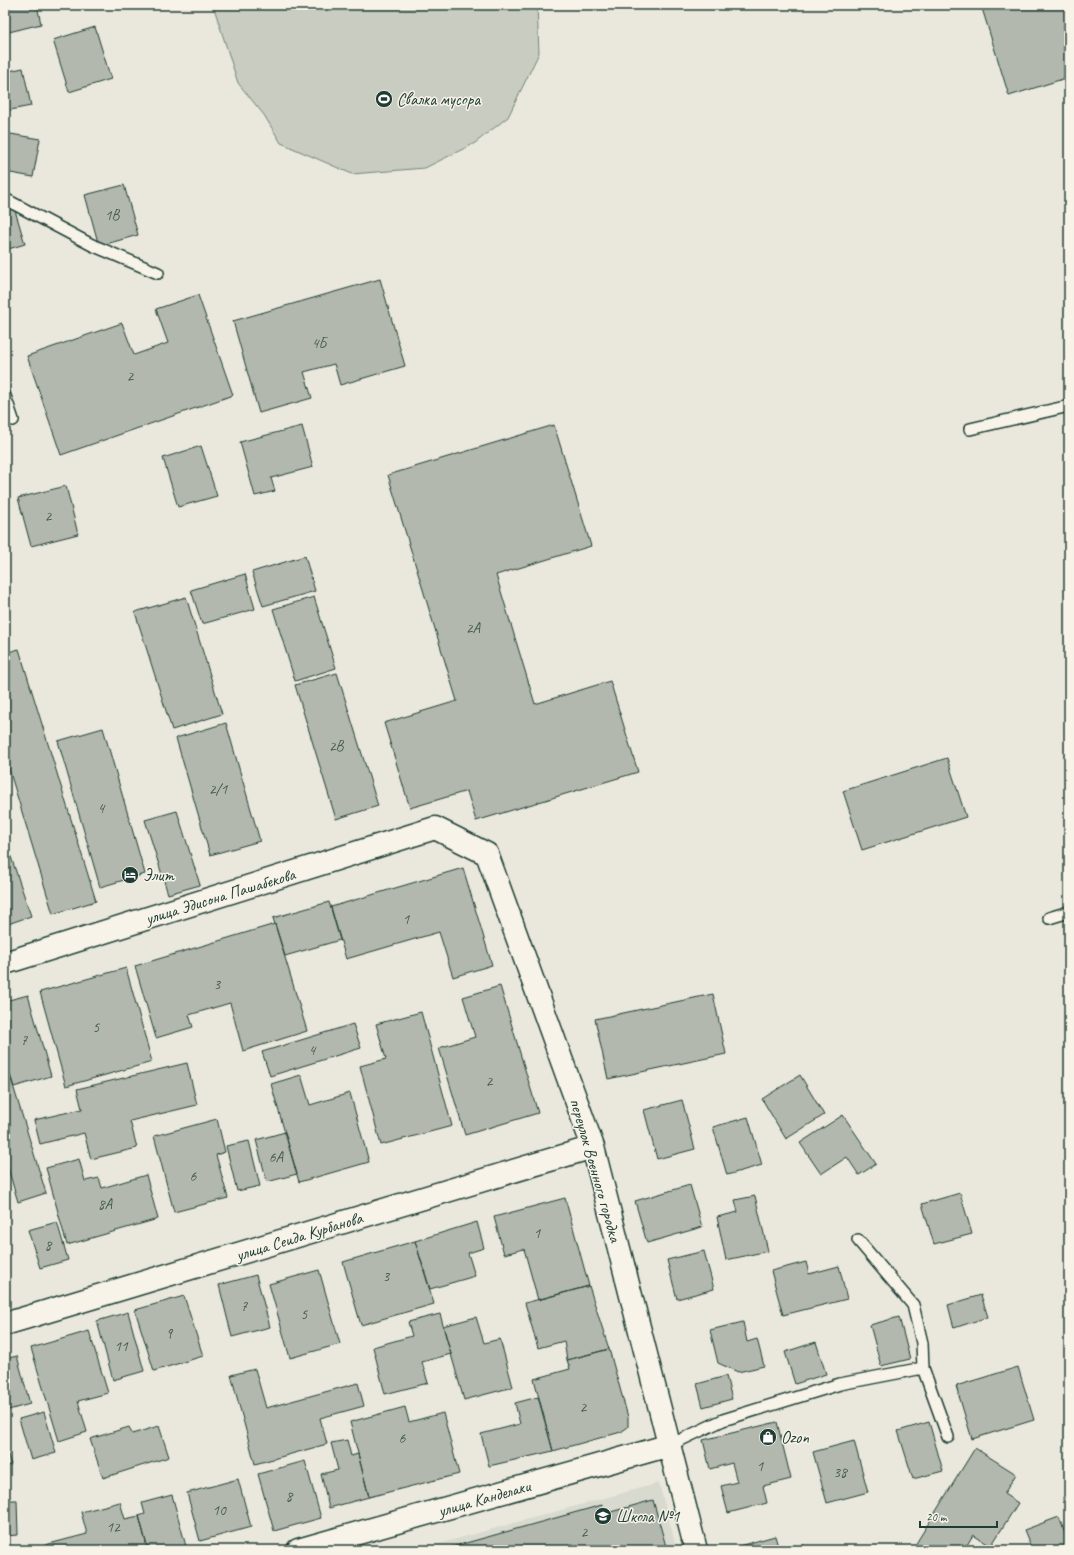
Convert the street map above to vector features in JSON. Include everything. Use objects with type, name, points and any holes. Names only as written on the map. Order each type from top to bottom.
[{"type":"street","name":"улица Эдисона Пашабекова","points":[[5,963],[435,828]]},
{"type":"street","name":"переулок Военного городка","points":[[435,828],[487,854],[593,1147],[696,1550]]},
{"type":"street","name":"улица Сеида Курбанова","points":[[5,1324],[593,1147]]},
{"type":"street","name":"улица Канделаки","points":[[298,1550],[670,1445]]},
{"type":"lane","points":[[5,199],[92,245],[158,273]]},
{"type":"lane","points":[[5,396],[13,420]]},
{"type":"lane","points":[[970,429],[1069,406]]},
{"type":"lane","points":[[1049,918],[1069,912]]},
{"type":"lane","points":[[858,1240],[913,1305],[922,1344],[923,1368],[948,1437]]},
{"type":"lane","points":[[670,1445],[730,1417],[840,1384],[923,1368]]},
{"type":"shaded area","name":"Свалка мусора","points":[[213,5],[537,5],[539,53],[508,117],[475,143],[425,168],[352,174],[281,143],[264,115],[238,83]]},
{"type":"shaded area","name":"Школа №1","points":[[659,1483],[677,1550],[420,1549]]},
{"type":"building","points":[[5,5],[37,5],[41,24],[5,33]]},
{"type":"building","points":[[981,5],[1069,5],[1069,77],[1009,96]]},
{"type":"building","points":[[95,27],[111,79],[69,92],[53,40]]},
{"type":"building","points":[[23,68],[31,106],[5,111],[5,72]]},
{"type":"building","points":[[5,133],[40,139],[33,177],[5,172]]},
{"type":"building","points":[[124,185],[138,235],[99,246],[85,195]]},
{"type":"building","points":[[14,207],[25,244],[5,250],[5,210]]},
{"type":"building","points":[[380,279],[405,366],[340,385],[334,364],[304,372],[312,398],[259,413],[233,321]]},
{"type":"building","points":[[198,295],[233,395],[61,455],[27,356],[122,323],[134,355],[168,343],[156,309]]},
{"type":"building","points":[[554,425],[591,546],[496,575],[535,704],[610,681],[638,772],[476,821],[467,791],[410,808],[384,723],[457,701],[388,475]]},
{"type":"building","points":[[302,426],[313,467],[271,478],[275,491],[255,496],[240,442]]},
{"type":"building","points":[[201,446],[217,496],[178,507],[163,458]]},
{"type":"building","points":[[66,486],[78,534],[31,546],[18,498]]},
{"type":"building","points":[[305,556],[315,591],[263,606],[252,572]]},
{"type":"building","points":[[245,574],[255,609],[202,624],[191,590]]},
{"type":"building","points":[[186,597],[222,714],[172,730],[135,612]]},
{"type":"building","points":[[314,597],[336,668],[295,681],[273,609]]},
{"type":"building","points":[[19,649],[96,901],[53,914],[5,756],[5,653]]},
{"type":"building","points":[[337,673],[378,806],[336,819],[295,685]]},
{"type":"building","points":[[226,723],[260,841],[210,855],[176,738]]},
{"type":"building","points":[[103,728],[145,874],[100,887],[58,741]]},
{"type":"building","points":[[947,758],[966,817],[862,850],[843,791]]},
{"type":"building","points":[[177,811],[200,885],[168,894],[145,820]]},
{"type":"building","points":[[5,839],[31,916],[5,925]]},
{"type":"building","points":[[463,868],[492,965],[453,977],[439,932],[346,959],[331,907]]},
{"type":"building","points":[[329,902],[340,940],[285,956],[273,918]]},
{"type":"building","points":[[275,924],[307,1031],[243,1051],[230,1003],[189,1015],[193,1027],[156,1038],[135,966]]},
{"type":"building","points":[[126,968],[152,1062],[66,1086],[40,992]]},
{"type":"building","points":[[500,986],[538,1113],[465,1135],[439,1048],[475,1037],[463,997]]},
{"type":"building","points":[[713,994],[726,1054],[608,1079],[595,1019]]},
{"type":"building","points":[[28,995],[51,1076],[14,1087],[5,1059],[5,1050],[10,1048],[5,1032],[5,1001]]},
{"type":"building","points":[[421,1012],[452,1126],[381,1145],[360,1066],[386,1059],[376,1024]]},
{"type":"building","points":[[353,1024],[361,1048],[270,1076],[262,1052]]},
{"type":"building","points":[[187,1063],[197,1105],[130,1121],[137,1148],[91,1159],[84,1133],[40,1144],[34,1120],[82,1109],[77,1089]]},
{"type":"building","points":[[301,1075],[310,1105],[350,1093],[369,1162],[299,1182],[271,1084]]},
{"type":"building","points":[[800,1075],[824,1115],[786,1139],[762,1099]]},
{"type":"building","points":[[11,1079],[46,1193],[18,1202],[5,1158],[5,1081]]},
{"type":"building","points":[[682,1100],[695,1149],[657,1159],[644,1110]]},
{"type":"building","points":[[843,1115],[876,1164],[859,1175],[847,1157],[821,1174],[800,1143]]},
{"type":"building","points":[[748,1117],[762,1165],[727,1175],[713,1127]]},
{"type":"building","points":[[217,1119],[225,1152],[216,1155],[228,1198],[174,1212],[154,1136]]},
{"type":"building","points":[[285,1132],[297,1174],[267,1182],[256,1140]]},
{"type":"building","points":[[249,1141],[260,1186],[237,1191],[226,1146]]},
{"type":"building","points":[[79,1159],[85,1181],[99,1178],[102,1188],[146,1175],[158,1219],[67,1245],[46,1168]]},
{"type":"building","points":[[690,1185],[702,1227],[647,1243],[635,1201]]},
{"type":"building","points":[[960,1193],[972,1234],[934,1244],[922,1204]]},
{"type":"building","points":[[755,1196],[768,1251],[726,1260],[717,1217],[738,1212],[735,1200]]},
{"type":"building","points":[[565,1198],[589,1286],[538,1300],[524,1249],[504,1254],[494,1217]]},
{"type":"building","points":[[57,1222],[68,1260],[40,1268],[28,1230]]},
{"type":"building","points":[[477,1222],[484,1248],[468,1253],[475,1276],[430,1289],[415,1241]]},
{"type":"building","points":[[415,1241],[434,1304],[361,1325],[343,1262]]},
{"type":"building","points":[[704,1251],[714,1289],[677,1299],[667,1260]]},
{"type":"building","points":[[806,1262],[809,1274],[839,1266],[847,1299],[783,1315],[771,1271]]},
{"type":"building","points":[[319,1270],[340,1344],[290,1358],[269,1284]]},
{"type":"building","points":[[256,1275],[270,1327],[232,1337],[219,1285]]},
{"type":"building","points":[[589,1286],[609,1349],[567,1360],[564,1341],[538,1348],[525,1303]]},
{"type":"building","points":[[981,1295],[988,1317],[954,1328],[948,1305]]},
{"type":"building","points":[[184,1296],[203,1356],[154,1371],[135,1310]]},
{"type":"building","points":[[128,1312],[144,1371],[113,1380],[97,1321]]},
{"type":"building","points":[[440,1314],[451,1354],[422,1362],[428,1383],[385,1394],[373,1347],[412,1336],[408,1322]]},
{"type":"building","points":[[476,1317],[484,1343],[500,1339],[513,1387],[464,1400],[443,1326]]},
{"type":"building","points":[[899,1317],[910,1359],[881,1366],[870,1325]]},
{"type":"building","points":[[743,1322],[747,1342],[757,1339],[764,1366],[738,1372],[718,1363],[710,1330]]},
{"type":"building","points":[[89,1331],[108,1393],[78,1401],[87,1432],[59,1441],[31,1348]]},
{"type":"building","points":[[816,1342],[826,1374],[795,1384],[785,1352]]},
{"type":"building","points":[[609,1349],[628,1417],[628,1427],[621,1432],[553,1451],[534,1379],[570,1369],[567,1360]]},
{"type":"building","points":[[17,1356],[30,1404],[5,1411],[5,1359]]},
{"type":"building","points":[[1018,1367],[1034,1420],[972,1439],[956,1386]]},
{"type":"building","points":[[255,1369],[266,1408],[358,1383],[364,1406],[320,1418],[327,1444],[255,1464],[231,1375]]},
{"type":"building","points":[[726,1376],[732,1399],[703,1407],[697,1384]]},
{"type":"building","points":[[538,1397],[553,1451],[489,1466],[481,1434],[520,1424],[515,1403]]},
{"type":"building","points":[[405,1407],[409,1422],[443,1413],[459,1474],[369,1497],[350,1422]]},
{"type":"building","points":[[44,1412],[56,1453],[31,1460],[19,1419]]},
{"type":"building","points":[[777,1422],[791,1479],[763,1486],[767,1503],[728,1513],[721,1486],[737,1482],[732,1463],[710,1469],[703,1440]]},
{"type":"building","points":[[929,1422],[943,1471],[913,1479],[898,1431]]},
{"type":"building","points":[[159,1426],[169,1457],[103,1478],[90,1439],[129,1427],[132,1434]]},
{"type":"building","points":[[347,1440],[351,1456],[358,1454],[369,1497],[329,1508],[321,1474],[338,1470],[331,1443]]},
{"type":"building","points":[[854,1441],[868,1492],[827,1503],[813,1452]]},
{"type":"building","points":[[5,1445],[11,1465],[5,1466]]},
{"type":"building","points":[[975,1448],[1016,1474],[1004,1494],[1018,1503],[991,1546],[973,1535],[964,1550],[912,1550]]},
{"type":"building","points":[[305,1461],[321,1518],[274,1531],[258,1474]]},
{"type":"building","points":[[238,1479],[251,1527],[200,1541],[187,1493]]},
{"type":"building","points":[[172,1495],[187,1550],[148,1550],[139,1516],[145,1514],[142,1503]]},
{"type":"building","points":[[5,1500],[17,1500],[18,1535],[5,1536]]},
{"type":"building","name":"Школа №1","points":[[653,1500],[667,1550],[441,1550],[602,1505],[604,1514]]},
{"type":"building","points":[[120,1502],[125,1519],[139,1516],[148,1550],[46,1550],[45,1545],[87,1534],[81,1512]]},
{"type":"building","points":[[1059,1517],[1069,1544],[1069,1550],[1023,1550],[1031,1547],[1024,1530]]},
{"type":"building","points":[[775,1536],[779,1550],[740,1550],[739,1546]]},
{"type":"building","points":[[804,1545],[805,1550],[787,1550]]},
{"type":"place","name":"Свалка мусора","points":[[384,99]]},
{"type":"place","name":"Элит","points":[[130,875]]},
{"type":"place","name":"Ozon","points":[[768,1437]]},
{"type":"place","name":"Школа №1","points":[[603,1516]]}]
